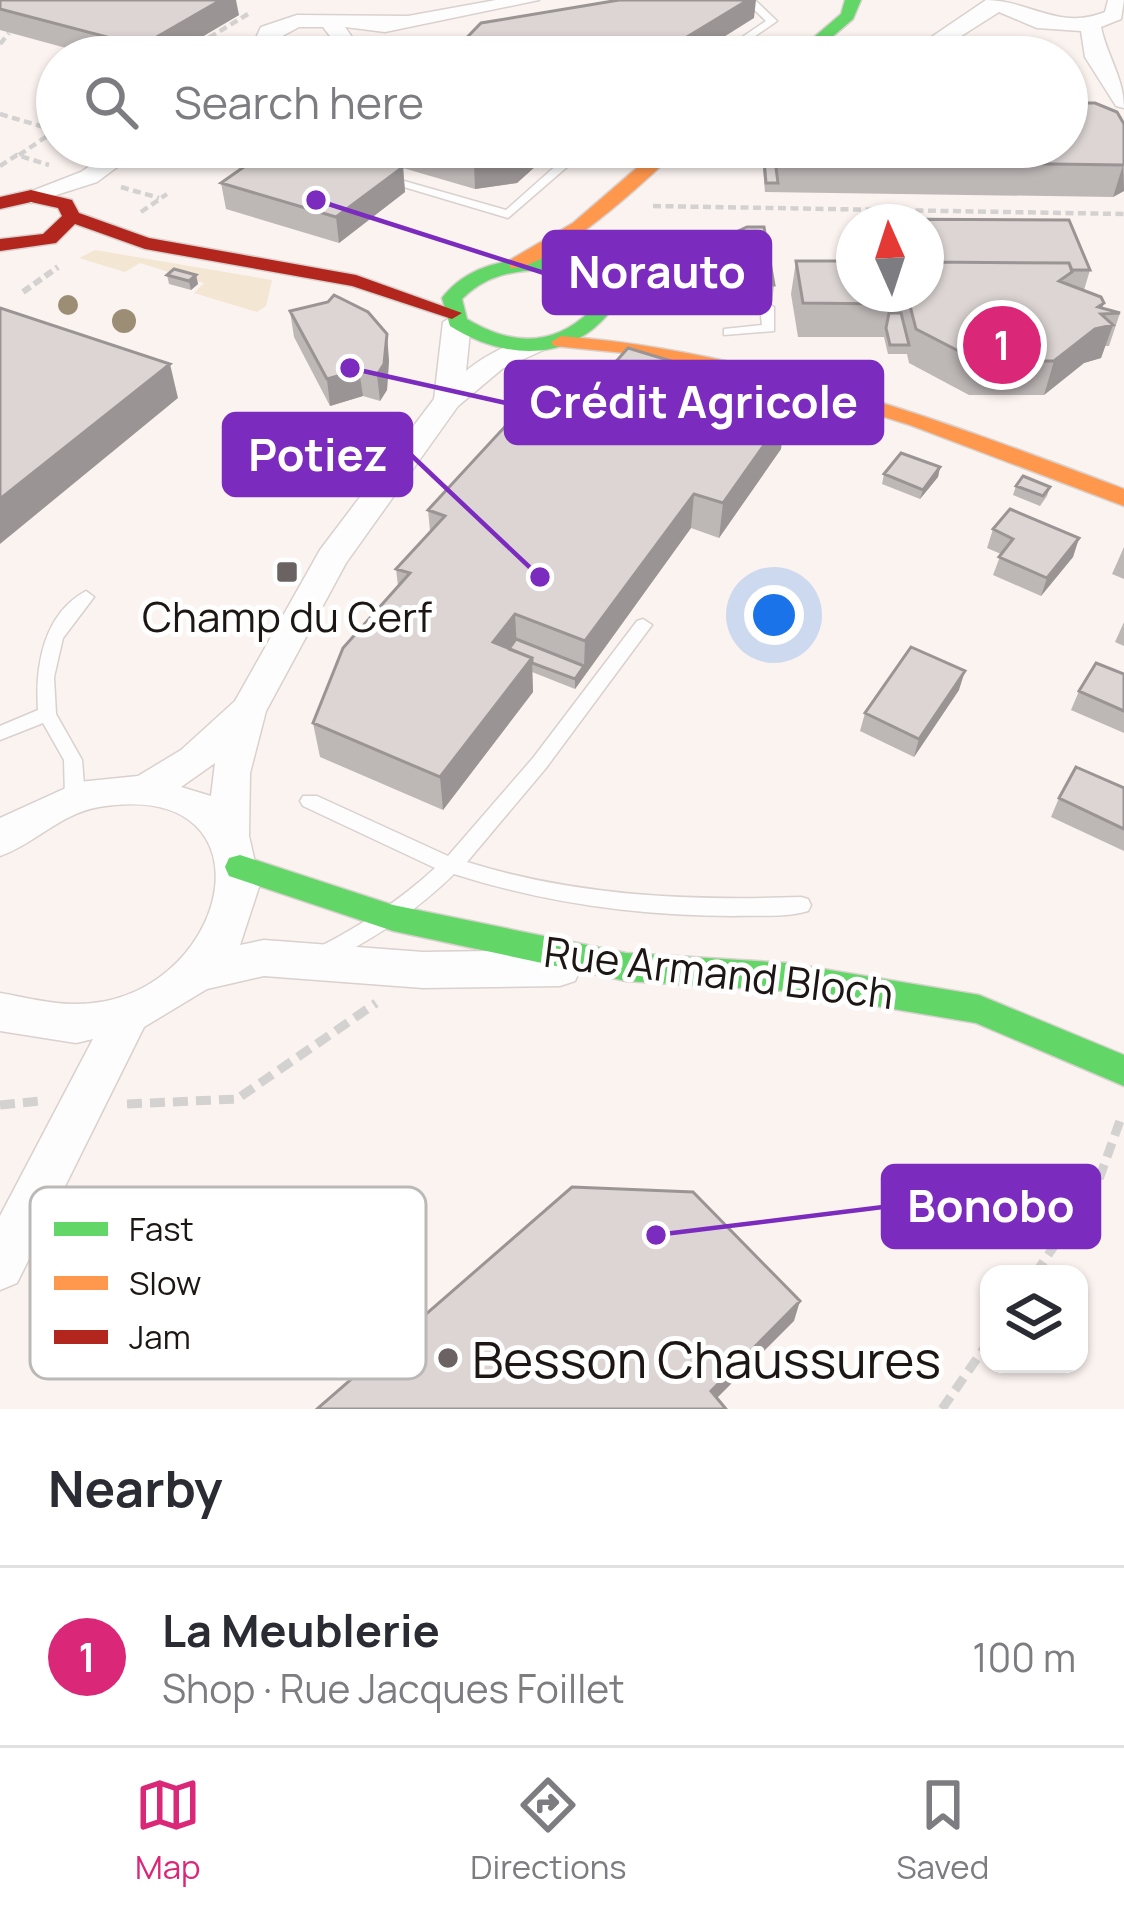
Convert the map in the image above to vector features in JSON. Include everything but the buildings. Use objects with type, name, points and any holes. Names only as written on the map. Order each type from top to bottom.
[{"type":"main road","points":[[829,36],[848,16],[853,0]]},
{"type":"main road","points":[[356,280],[477,274],[517,264],[554,248],[602,216],[650,168]]},
{"type":"main road","points":[[0,202],[31,196],[57,200],[71,213],[145,244]]},
{"type":"main road","points":[[49,238],[71,213]]},
{"type":"main road","points":[[550,344],[593,324],[592,288],[602,216]]},
{"type":"main road","points":[[0,245],[49,238],[145,244],[356,280],[454,318],[490,342],[608,340],[678,349],[799,381],[1124,498]]},
{"type":"main road","points":[[517,264],[541,264],[592,288],[624,323],[678,349]]},
{"type":"main road","points":[[454,318],[461,285],[477,274]]},
{"type":"main road","name":"Rue Armand Bloch","points":[[235,853],[393,918],[626,967],[787,977],[957,1005],[1124,1071]]},
{"type":"street","points":[[278,36],[279,0]]},
{"type":"street","points":[[302,0],[330,29]]},
{"type":"street","points":[[311,36],[330,29],[529,0]]},
{"type":"street","points":[[1096,57],[1106,20],[1119,8],[1118,0]]},
{"type":"street","points":[[942,36],[998,2],[1063,36]]},
{"type":"street","points":[[953,28],[1106,20]]},
{"type":"street","points":[[311,36],[330,29]]},
{"type":"street","points":[[1088,52],[1124,100]]},
{"type":"street","points":[[31,196],[102,168]]},
{"type":"street","points":[[71,213],[89,177]]},
{"type":"street","points":[[448,400],[454,318]]},
{"type":"street","points":[[0,1012],[38,1025],[82,1026],[128,1016],[167,997],[200,972],[226,938],[240,902],[231,773],[248,711],[332,558],[448,400],[492,364],[550,344]]},
{"type":"street","points":[[144,791],[194,760],[248,711]]},
{"type":"street","points":[[6,829],[75,797],[144,791],[194,807],[235,853]]},
{"type":"street","points":[[200,972],[264,958],[423,970],[626,967]]},
{"type":"street","points":[[40,1187],[128,1016]]},
{"type":"street","points":[[0,1266],[30,1207]]},
{"type":"lane","points":[[749,0],[772,21],[750,36]]},
{"type":"lane","points":[[370,176],[508,214],[560,168]]},
{"type":"lane","points":[[729,332],[770,328],[767,308]]},
{"type":"lane","points":[[75,797],[73,760],[47,714],[43,658],[60,624],[86,597]]},
{"type":"lane","points":[[308,959],[364,939],[453,866],[644,625]]},
{"type":"lane","points":[[0,733],[47,714]]},
{"type":"lane","points":[[310,800],[453,866],[552,892],[739,909],[801,905]]},
{"type":"path","points":[[0,44],[9,33]]},
{"type":"path","points":[[0,114],[36,124]]},
{"type":"path","points":[[17,155],[36,143]]},
{"type":"path","points":[[651,206],[1124,214]]},
{"type":"path","points":[[23,292],[59,266]]},
{"type":"path","points":[[1041,1265],[1098,1182],[1124,1108]]},
{"type":"path","points":[[942,1409],[980,1354]]},
{"type":"shaded area","points":[[95,250],[272,280],[266,306],[257,312],[194,293],[204,283],[140,263],[125,272],[79,258]]},
{"type":"traffic: fast","points":[[824,36],[848,16],[853,0]]},
{"type":"traffic: fast","points":[[541,264],[564,269],[595,288],[600,312],[585,327],[550,344],[532,346],[493,340],[457,322],[452,298],[471,281],[504,268],[541,264]]},
{"type":"traffic: fast","points":[[240,867],[393,918],[626,967],[787,977],[979,1009],[1124,1071]]},
{"type":"traffic: slow","points":[[517,264],[580,227],[647,168]]},
{"type":"traffic: slow","points":[[561,342],[635,348],[778,376],[917,420],[1124,498]]},
{"type":"traffic: jam","points":[[0,203],[31,196],[65,204],[72,217],[49,239],[0,245]]},
{"type":"traffic: jam","points":[[72,217],[145,243],[356,281],[452,313]]},
{"type":"place","name":"Norauto","points":[[316,200]]},
{"type":"place","name":"La Meublerie","points":[[1002,345]]},
{"type":"place","name":"Crédit Agricole","points":[[350,368]]},
{"type":"place","name":"Champ du Cerf","points":[[287,572]]},
{"type":"place","name":"Potiez","points":[[540,577]]},
{"type":"place","name":"Bonobo","points":[[656,1235]]},
{"type":"place","name":"Besson Chaussures","points":[[448,1358]]}]
